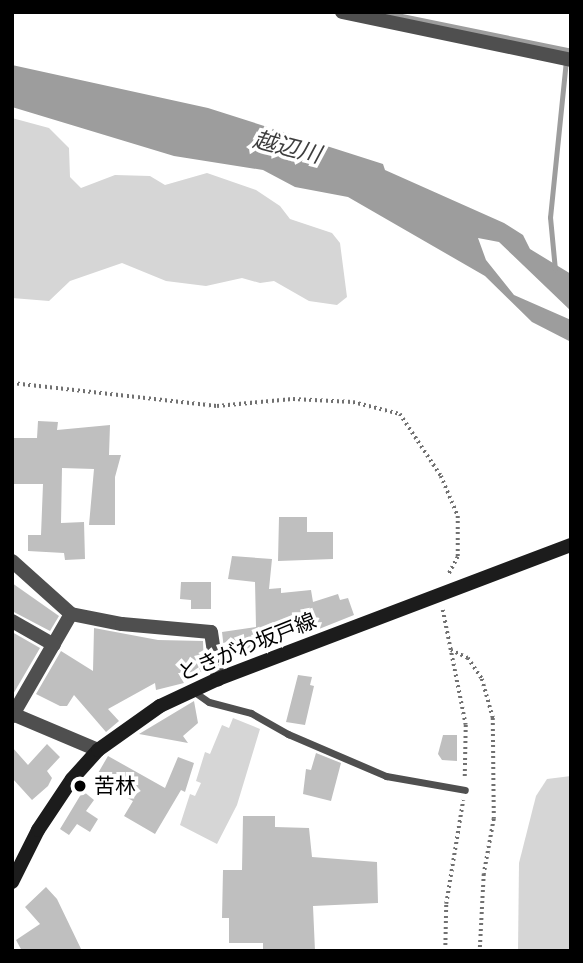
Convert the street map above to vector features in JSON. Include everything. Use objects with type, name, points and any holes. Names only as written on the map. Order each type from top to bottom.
[{"type":"main road","name":"ときがわ坂戸線","points":[[12,883],[55,803],[98,750],[160,706],[218,679],[571,545]]},
{"type":"street","points":[[342,12],[571,61]]},
{"type":"street","points":[[12,561],[71,614],[122,624],[211,632],[218,679]]},
{"type":"street","points":[[71,614],[14,716],[98,750]]},
{"type":"street","points":[[12,621],[54,645]]},
{"type":"lane","points":[[192,690],[209,702],[251,713],[288,734],[386,776],[465,790]]},
{"type":"path","points":[[12,383],[218,406],[293,399],[353,402],[400,414],[441,476],[458,516],[458,557],[438,595],[466,725],[465,790],[446,904],[445,951]]},
{"type":"path","points":[[451,650],[468,658],[482,679],[493,718],[494,819],[484,874],[480,951]]},
{"type":"shaded area","points":[[12,118],[49,128],[69,148],[70,177],[81,188],[115,175],[150,176],[165,185],[207,173],[256,190],[280,206],[290,219],[332,233],[340,243],[347,297],[337,305],[309,301],[274,281],[260,283],[242,278],[206,286],[166,281],[122,263],[70,281],[49,301],[12,298]]},
{"type":"shaded area","points":[[233,718],[260,729],[237,805],[217,844],[180,825],[190,794],[195,796],[201,783],[196,781],[205,752],[210,754],[222,725],[229,728]]},
{"type":"shaded area","points":[[571,776],[571,951],[518,951],[519,863],[536,796],[547,779]]},
{"type":"water","name":"越辺川","points":[[12,65],[208,108],[383,164],[385,170],[504,223],[523,235],[530,249],[571,274],[571,311],[499,242],[478,238],[486,260],[514,295],[571,320],[571,342],[532,322],[485,276],[348,197],[295,187],[263,170],[174,156],[12,107]]},
{"type":"building","points":[[38,421],[58,422],[57,430],[110,425],[109,455],[121,455],[115,477],[115,525],[89,525],[94,469],[62,468],[61,523],[84,522],[85,559],[65,560],[64,553],[28,551],[28,535],[41,535],[43,484],[12,484],[12,438],[37,438]]},
{"type":"building","points":[[279,517],[307,517],[307,532],[333,532],[333,559],[278,561]]},
{"type":"building","points":[[232,556],[272,559],[269,589],[281,588],[281,593],[311,590],[313,602],[338,594],[340,600],[348,598],[354,615],[314,631],[282,635],[283,640],[256,649],[256,653],[225,658],[222,632],[256,627],[255,582],[228,579]]},
{"type":"building","points":[[181,582],[211,582],[211,609],[191,609],[191,600],[180,599]]},
{"type":"building","points":[[12,583],[59,616],[50,631],[12,611]]},
{"type":"building","points":[[94,628],[158,640],[203,641],[204,672],[178,673],[184,683],[156,690],[155,683],[108,709],[119,721],[106,732],[74,695],[67,706],[60,706],[36,694],[61,651],[93,671]]},
{"type":"building","points":[[12,632],[40,648],[12,696]]},
{"type":"building","points":[[298,675],[312,677],[310,685],[314,686],[305,725],[286,722]]},
{"type":"building","points":[[194,701],[198,723],[183,736],[188,743],[139,734]]},
{"type":"building","points":[[443,735],[457,735],[457,761],[442,760],[438,754]]},
{"type":"building","points":[[47,744],[60,757],[47,771],[52,778],[48,786],[32,800],[12,778],[12,747],[28,765]]},
{"type":"building","points":[[316,753],[341,763],[331,801],[303,794],[306,769],[311,770]]},
{"type":"building","points":[[108,756],[165,788],[178,757],[194,763],[185,792],[181,790],[155,834],[124,816],[133,801],[94,780]]},
{"type":"building","points":[[83,791],[94,800],[86,811],[98,819],[90,832],[77,824],[69,835],[60,829]]},
{"type":"building","points":[[243,816],[275,816],[275,827],[309,828],[312,857],[377,862],[378,903],[313,906],[315,951],[263,951],[263,943],[229,943],[229,918],[222,918],[223,870],[242,870]]},
{"type":"building","points":[[46,887],[57,899],[82,951],[22,951],[16,940],[40,924],[25,907]]},
{"type":"waterway","points":[[382,12],[567,50],[550,217],[555,270]]},
{"type":"place","name":"苦林","points":[[80,786]]}]
